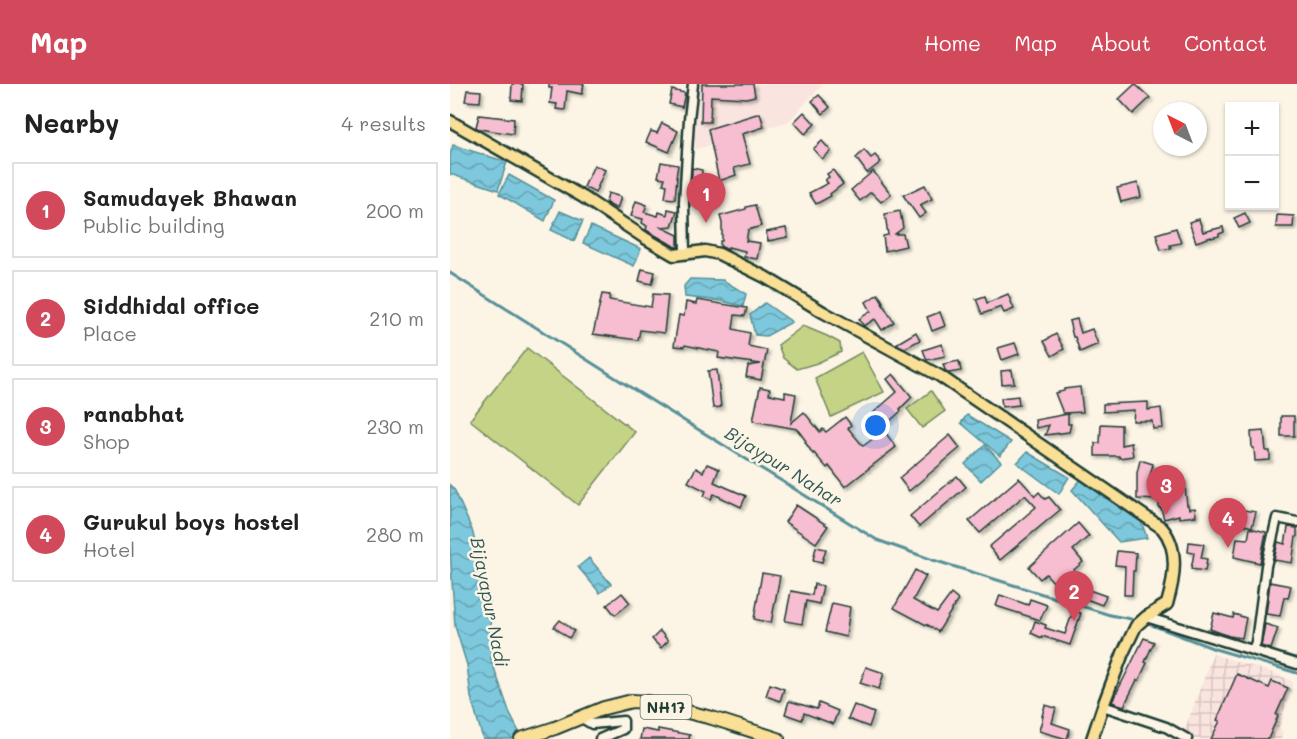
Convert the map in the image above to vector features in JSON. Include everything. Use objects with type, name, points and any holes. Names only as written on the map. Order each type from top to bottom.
[{"type":"highway","name":"NH17","points":[[522,739],[604,708],[632,701],[647,702],[712,718],[778,739]]},
{"type":"main road","points":[[450,121],[583,197],[674,255],[705,251],[720,254],[940,376],[1155,522],[1168,535],[1172,544],[1174,562],[1172,588],[1167,604],[1136,626],[1102,706],[1092,739]]},
{"type":"street","points":[[686,252],[684,203],[693,84]]},
{"type":"street","points":[[1253,650],[1266,566],[1277,518],[1297,522]]},
{"type":"street","points":[[1146,617],[1297,664]]},
{"type":"street","points":[[1102,706],[1166,727],[1187,739]]},
{"type":"street","points":[[580,717],[592,724],[623,721],[623,729],[600,739]]},
{"type":"shaded area","points":[[699,84],[823,84],[789,121],[722,143],[695,149],[694,134]]},
{"type":"shaded area","points":[[1213,654],[1277,674],[1293,682],[1279,727],[1283,732],[1281,739],[1193,739],[1183,734]]},
{"type":"green space","points":[[803,326],[840,343],[841,352],[797,369],[783,358],[778,345]]},
{"type":"green space","points":[[527,348],[635,432],[578,505],[470,420]]},
{"type":"green space","points":[[862,352],[884,392],[831,417],[815,378]]},
{"type":"green space","points":[[931,391],[945,411],[922,428],[907,409]]},
{"type":"water","points":[[453,145],[507,162],[498,190],[450,174],[450,155]]},
{"type":"water","points":[[509,175],[554,200],[545,221],[499,194]]},
{"type":"water","points":[[560,211],[583,221],[574,241],[551,230]]},
{"type":"water","points":[[591,226],[641,249],[634,266],[583,243]]},
{"type":"water","points":[[690,279],[723,280],[746,294],[743,306],[685,297],[684,286]]},
{"type":"water","points":[[765,303],[792,322],[766,336],[755,335],[750,315]]},
{"type":"water","points":[[967,415],[1011,442],[1000,456],[961,423]]},
{"type":"water","points":[[985,445],[1001,462],[981,481],[965,464]]},
{"type":"water","points":[[1027,452],[1069,477],[1059,494],[1017,463]]},
{"type":"water","points":[[1083,477],[1141,521],[1147,538],[1119,542],[1072,490]]},
{"type":"water","name":"Bijayapur Nadi","points":[[450,485],[455,491],[472,530],[490,600],[491,659],[520,739],[483,739],[471,697],[467,665],[455,626],[450,550]]},
{"type":"water","points":[[589,558],[611,584],[600,593],[578,567]]},
{"type":"building","points":[[512,84],[523,84],[522,101],[511,100]]},
{"type":"building","points":[[549,84],[584,84],[582,94],[567,91],[565,110],[556,109],[557,104],[550,103],[552,88],[549,88]]},
{"type":"building","points":[[702,84],[753,84],[755,96],[746,98],[711,96],[710,122],[701,122]]},
{"type":"building","points":[[1135,84],[1150,98],[1133,114],[1119,99]]},
{"type":"building","points":[[467,90],[481,91],[480,102],[465,101]]},
{"type":"building","points":[[672,90],[685,93],[682,107],[669,104]]},
{"type":"building","points":[[819,95],[830,107],[823,114],[812,101]]},
{"type":"building","points":[[804,112],[815,124],[805,134],[794,122]]},
{"type":"building","points":[[760,113],[764,127],[742,134],[750,164],[734,168],[736,175],[719,181],[708,129]]},
{"type":"building","points":[[479,115],[514,119],[513,134],[479,129],[476,127]]},
{"type":"building","points":[[662,123],[678,131],[669,152],[646,142],[651,131],[657,133]]},
{"type":"building","points":[[822,141],[831,151],[822,159],[813,149]]},
{"type":"building","points":[[864,150],[871,158],[875,155],[881,162],[867,173],[856,158]]},
{"type":"building","points":[[661,162],[678,165],[675,199],[665,198],[667,185],[663,184],[665,178],[658,177]]},
{"type":"building","points":[[594,165],[605,170],[595,193],[584,187]]},
{"type":"building","points":[[692,168],[702,170],[701,200],[691,200]]},
{"type":"building","points":[[833,170],[843,184],[830,194],[831,196],[816,204],[809,193],[828,183],[825,180],[829,177],[827,174]]},
{"type":"building","points":[[873,171],[891,194],[881,202],[871,192],[860,201],[851,190]]},
{"type":"building","points":[[1138,183],[1141,197],[1121,202],[1117,188]]},
{"type":"building","points":[[925,185],[932,199],[920,205],[926,213],[919,218],[903,195]]},
{"type":"building","points":[[608,193],[621,197],[617,209],[606,203]]},
{"type":"building","points":[[636,201],[647,205],[644,212],[658,216],[659,212],[667,215],[668,209],[677,211],[672,226],[661,227],[678,235],[678,247],[646,230],[647,226],[642,223],[643,219],[631,216]]},
{"type":"building","points":[[755,205],[761,226],[748,230],[746,241],[760,243],[757,259],[744,257],[745,251],[728,247],[728,250],[720,246],[722,223],[720,216]]},
{"type":"building","points":[[900,211],[903,228],[895,234],[903,234],[906,246],[885,251],[883,236],[888,235],[885,214]]},
{"type":"building","points":[[1245,213],[1250,223],[1239,228],[1234,218]]},
{"type":"building","points":[[1277,215],[1294,216],[1293,227],[1276,227]]},
{"type":"building","points":[[1199,219],[1203,232],[1223,227],[1224,232],[1219,236],[1196,242],[1189,222]]},
{"type":"building","points":[[786,228],[788,237],[768,241],[766,232]]},
{"type":"building","points":[[1176,228],[1181,243],[1161,250],[1156,234]]},
{"type":"building","points":[[642,269],[655,272],[652,284],[639,281]]},
{"type":"building","points":[[602,294],[610,295],[609,300],[651,307],[653,294],[668,295],[664,333],[640,330],[638,340],[593,334]]},
{"type":"building","points":[[878,294],[894,322],[882,330],[875,319],[864,326],[859,319],[871,311],[866,302]]},
{"type":"building","points":[[1008,294],[1014,309],[1004,313],[1001,307],[982,314],[976,299],[985,296],[987,303]]},
{"type":"building","points":[[697,300],[747,308],[745,316],[735,315],[733,329],[750,333],[748,346],[767,350],[761,380],[746,377],[748,366],[761,364],[718,358],[719,352],[685,345],[684,347],[674,346],[679,315],[684,316],[686,302],[696,304]]},
{"type":"building","points":[[940,312],[945,326],[932,331],[927,317]]},
{"type":"building","points":[[1077,319],[1081,333],[1092,329],[1098,344],[1080,352],[1069,321]]},
{"type":"building","points":[[916,332],[920,340],[905,348],[896,344]]},
{"type":"building","points":[[1056,334],[1064,349],[1052,356],[1044,341]]},
{"type":"building","points":[[1015,343],[1019,354],[1002,360],[998,348]]},
{"type":"building","points":[[942,344],[945,356],[927,360],[923,350]]},
{"type":"building","points":[[959,361],[961,371],[949,373],[945,370],[943,364]]},
{"type":"building","points":[[717,370],[721,407],[713,408],[708,371]]},
{"type":"building","points":[[1012,370],[1014,383],[1002,384],[1001,371]]},
{"type":"building","points":[[893,374],[912,397],[900,409],[901,411],[882,428],[896,447],[845,487],[829,466],[827,468],[813,454],[797,429],[753,421],[760,387],[770,389],[769,394],[785,397],[785,392],[796,394],[791,423],[804,412],[820,432],[823,429],[826,432],[845,417],[851,425],[848,428],[863,446],[878,435],[865,420],[897,392],[887,379]]},
{"type":"building","points":[[1080,387],[1083,412],[1063,413],[1055,393]]},
{"type":"building","points":[[1018,396],[1019,405],[1002,407],[1001,398]]},
{"type":"building","points":[[1148,402],[1148,410],[1161,408],[1163,428],[1153,429],[1152,421],[1133,421],[1134,410],[1103,412],[1103,404]]},
{"type":"building","points":[[1068,414],[1068,424],[1071,424],[1069,432],[1045,435],[1049,425],[1036,428],[1035,420]]},
{"type":"building","points":[[1281,416],[1294,416],[1294,436],[1281,436]]},
{"type":"building","points":[[1101,424],[1121,425],[1121,445],[1131,443],[1133,456],[1119,458],[1119,456],[1095,456],[1095,443],[1100,443]]},
{"type":"building","points":[[1264,431],[1266,451],[1270,451],[1270,460],[1255,461],[1251,432]]},
{"type":"building","points":[[950,435],[960,448],[909,491],[899,478]]},
{"type":"building","points":[[1140,460],[1153,464],[1148,483],[1155,484],[1155,493],[1171,492],[1170,481],[1184,479],[1187,505],[1189,509],[1195,508],[1196,516],[1179,518],[1179,515],[1164,519],[1161,508],[1159,508],[1159,500],[1137,499],[1137,473]]},
{"type":"building","points":[[707,464],[719,469],[714,482],[746,496],[741,507],[714,494],[711,499],[704,496],[706,491],[688,482],[696,468],[703,472]]},
{"type":"building","points":[[957,476],[966,487],[919,527],[910,516]]},
{"type":"building","points":[[1019,478],[1035,496],[1039,492],[1045,499],[1049,497],[1060,510],[1000,560],[989,547],[1036,507],[1025,495],[980,533],[969,521]]},
{"type":"building","points":[[796,505],[828,526],[816,543],[785,522]]},
{"type":"building","points":[[1215,507],[1223,507],[1223,523],[1214,523]]},
{"type":"building","points":[[1244,510],[1256,512],[1252,527],[1241,524]]},
{"type":"building","points":[[1078,523],[1089,536],[1073,550],[1083,562],[1056,585],[1046,574],[1040,579],[1029,567]]},
{"type":"building","points":[[1288,527],[1297,528],[1292,563],[1274,560],[1278,542],[1285,544]]},
{"type":"building","points":[[1250,528],[1266,532],[1260,563],[1234,557],[1237,538],[1248,539]]},
{"type":"building","points":[[1189,542],[1204,544],[1201,558],[1207,559],[1205,571],[1191,569],[1194,553],[1188,552]]},
{"type":"building","points":[[816,547],[826,549],[822,562],[813,560]]},
{"type":"building","points":[[1117,551],[1136,553],[1132,595],[1124,595],[1125,566],[1115,565]]},
{"type":"building","points":[[915,570],[926,576],[913,600],[937,613],[951,594],[958,600],[938,632],[894,608]]},
{"type":"building","points":[[762,573],[780,576],[771,623],[754,619]]},
{"type":"building","points":[[1270,582],[1291,586],[1288,598],[1284,597],[1280,616],[1266,614]]},
{"type":"building","points":[[814,584],[823,586],[819,604],[806,601],[802,624],[785,621],[791,591],[812,595]]},
{"type":"building","points":[[1089,590],[1106,596],[1102,605],[1086,599]]},
{"type":"building","points":[[622,593],[630,603],[615,615],[607,605]]},
{"type":"building","points":[[1000,595],[1028,605],[1030,599],[1047,605],[1040,620],[996,606]]},
{"type":"building","points":[[832,603],[850,607],[846,637],[825,632]]},
{"type":"building","points":[[1073,611],[1081,613],[1070,645],[1031,633],[1035,621],[1046,625],[1045,628],[1065,634]]},
{"type":"building","points":[[1214,613],[1233,618],[1234,614],[1246,618],[1242,638],[1210,629]]},
{"type":"building","points":[[560,620],[574,631],[569,638],[554,627]]},
{"type":"building","points":[[1265,624],[1278,628],[1271,649],[1261,646]]},
{"type":"building","points":[[660,631],[668,641],[661,648],[652,639]]},
{"type":"building","points":[[1144,638],[1154,642],[1139,680],[1124,706],[1112,702]]},
{"type":"building","points":[[866,667],[884,673],[879,689],[860,683]]},
{"type":"building","points":[[1237,674],[1269,688],[1272,681],[1288,688],[1268,739],[1211,739]]},
{"type":"building","points":[[770,684],[784,689],[780,701],[766,696]]},
{"type":"building","points":[[789,701],[817,709],[819,703],[838,711],[833,724],[804,713],[802,720],[785,714]]},
{"type":"building","points":[[854,705],[874,713],[869,727],[848,719]]},
{"type":"building","points":[[1045,705],[1056,708],[1052,723],[1070,729],[1067,739],[1039,731]]},
{"type":"building","points":[[642,729],[658,732],[658,729],[690,735],[689,739],[640,739]]},
{"type":"waterway","name":"Bijaypur Nahar","points":[[450,273],[877,540],[933,560],[1110,615],[1131,619]]},
{"type":"waterway","name":"Bijaypur Nahar","points":[[1152,625],[1215,649],[1297,673]]},
{"type":"place","name":"Samudayek Bhawan","points":[[706,223]]},
{"type":"place","name":"ranabhat","points":[[1166,515]]},
{"type":"place","name":"Gurukul boys hostel","points":[[1228,548]]},
{"type":"place","name":"Siddhidal office","points":[[1074,621]]}]
